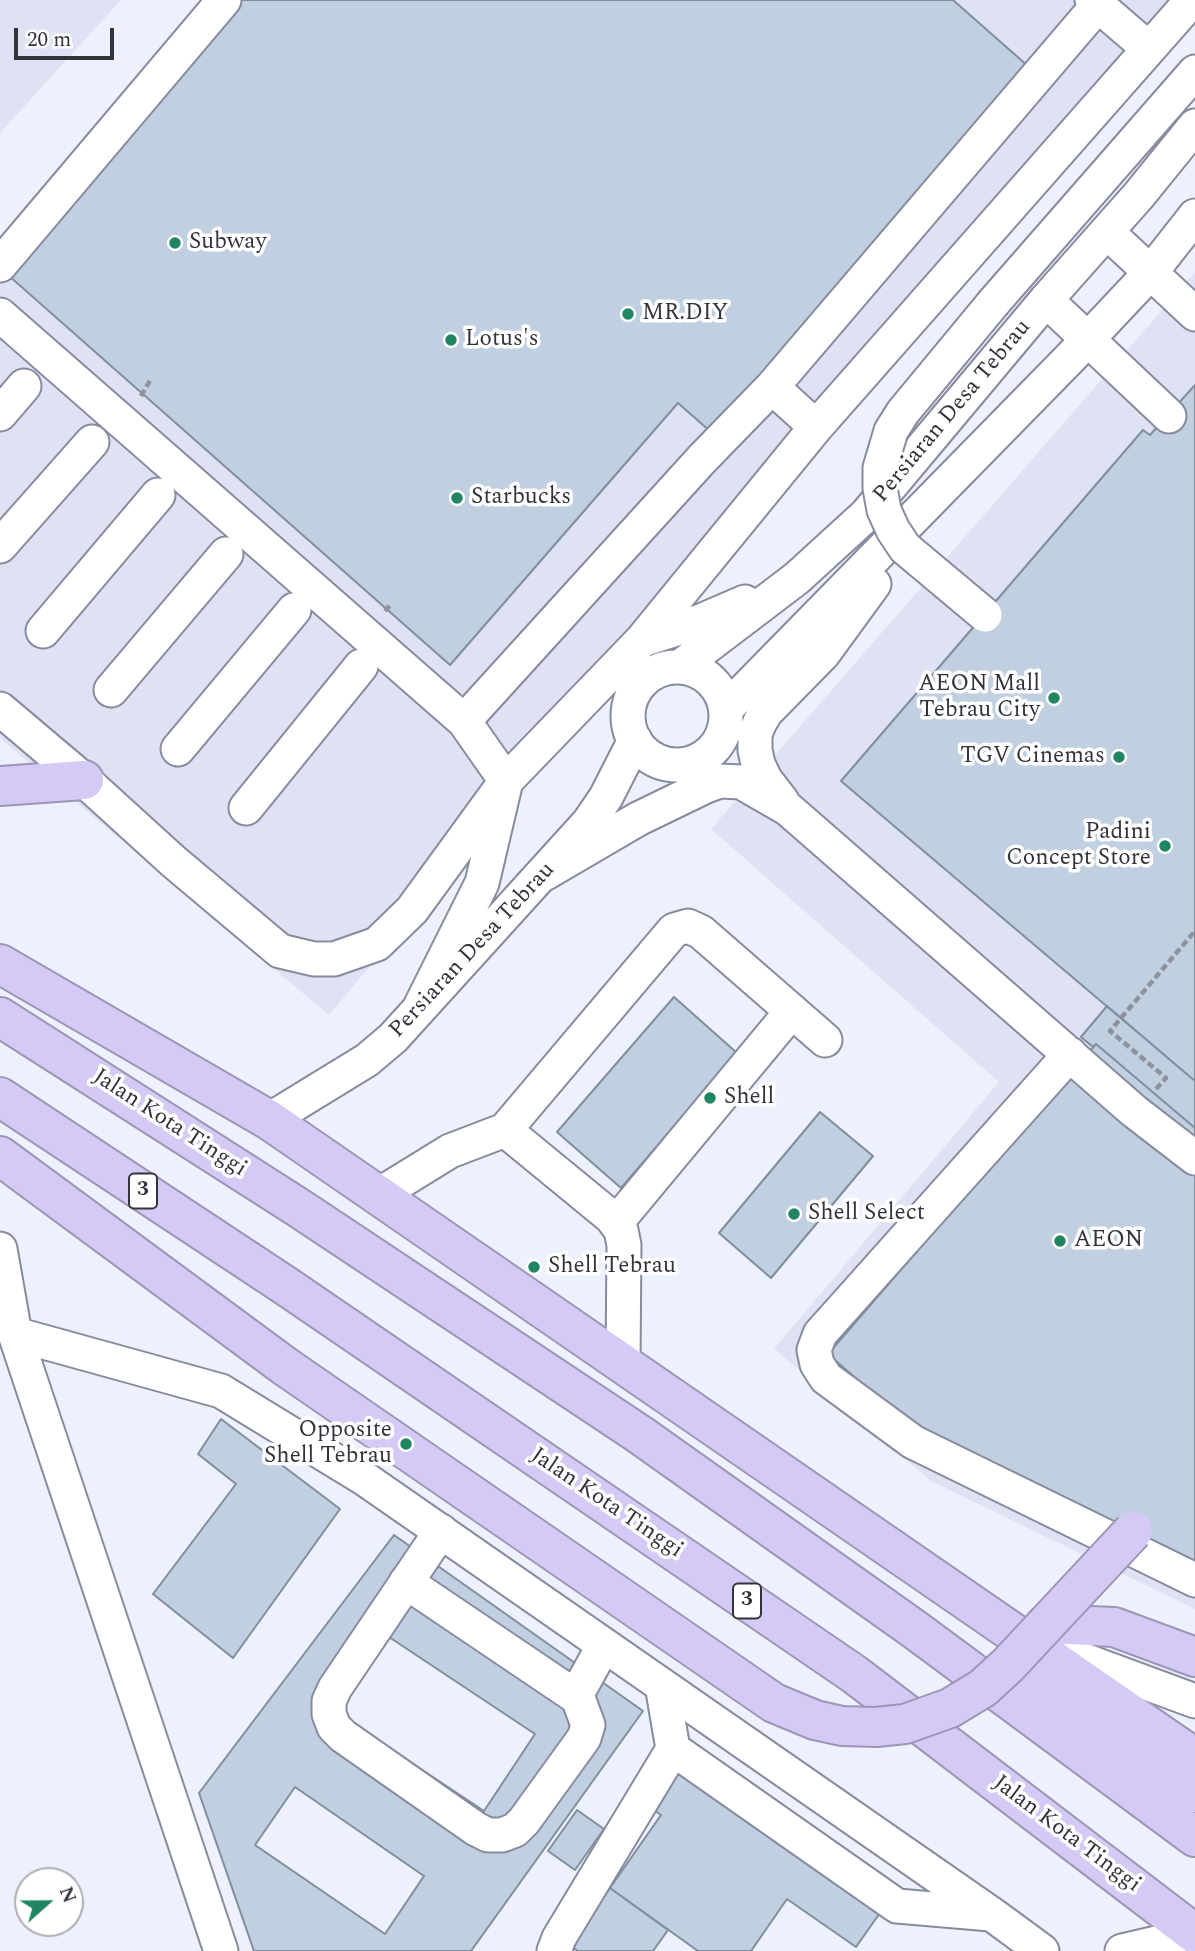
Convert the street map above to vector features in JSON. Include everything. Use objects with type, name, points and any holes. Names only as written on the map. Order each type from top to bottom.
[{"type":"highway","points":[[0,786],[84,780]]},
{"type":"highway","points":[[0,964],[269,1120],[623,1362],[1034,1630],[1195,1758]]},
{"type":"highway","name":"Jalan Kota Tinggi","points":[[0,1017],[264,1185],[639,1434],[914,1629],[1195,1837]]},
{"type":"highway","name":"Jalan Kota Tinggi","points":[[0,1097],[286,1286],[854,1674],[1195,1934]]},
{"type":"highway","points":[[0,1156],[286,1367],[774,1703],[815,1720],[842,1726],[905,1724],[950,1708],[983,1689],[1034,1630],[1133,1531]]},
{"type":"highway","points":[[1034,1630],[1114,1627],[1195,1657]]},
{"type":"highway","points":[[914,1629],[996,1661],[1195,1793]]},
{"type":"street","points":[[0,265],[224,0]]},
{"type":"street","points":[[0,709],[280,951],[314,959],[334,959],[377,944],[412,910],[506,781],[642,640],[816,427],[1192,0]]},
{"type":"street","points":[[464,721],[702,458],[772,387],[1095,3],[1149,49]]},
{"type":"street","points":[[985,615],[905,548],[893,530],[884,510],[880,488],[880,468],[891,431],[903,412],[994,302],[1195,72]]},
{"type":"street","name":"Persiaran Desa Tebrau","points":[[666,670],[797,578],[866,515],[1195,126]]},
{"type":"street","name":"Persiaran Desa Tebrau","points":[[726,709],[1088,339],[1151,272],[1195,216]]},
{"type":"street","points":[[1107,233],[1195,314]]},
{"type":"street","points":[[1046,300],[1169,416]]},
{"type":"street","points":[[0,315],[37,372],[371,654],[464,721],[506,781],[482,883],[420,1007]]},
{"type":"street","points":[[0,414],[37,372]]},
{"type":"street","points":[[772,387],[816,427]]},
{"type":"street","points":[[0,546],[92,442]]},
{"type":"street","points":[[43,631],[168,482]]},
{"type":"street","points":[[788,809],[765,779],[758,764],[755,734],[760,722],[766,712],[823,654],[871,589],[911,522]]},
{"type":"street","points":[[111,690],[236,541]]},
{"type":"street","points":[[642,640],[701,621],[797,578]]},
{"type":"street","points":[[178,748],[303,597]]},
{"type":"street","points":[[246,808],[371,654]]},
{"type":"street","points":[[666,670],[705,676],[722,696],[726,709],[722,735],[715,747],[693,762],[681,765],[654,759],[643,751],[606,678],[666,670]]},
{"type":"street","points":[[632,726],[639,686],[666,670]]},
{"type":"street","name":"Persiaran Desa Tebrau","points":[[269,1120],[367,1060],[393,1038],[544,874],[595,814],[606,797],[632,726]]},
{"type":"street","points":[[544,874],[638,820],[720,781],[741,782],[788,809],[1134,1111],[1195,1158]]},
{"type":"street","points":[[377,1196],[450,1151],[505,1130],[674,930],[688,926],[701,932],[825,1040]]},
{"type":"street","points":[[616,1223],[792,1011]]},
{"type":"street","points":[[1070,1054],[820,1334],[814,1349],[817,1364],[826,1378],[914,1442],[1195,1580]]},
{"type":"street","points":[[505,1130],[616,1223],[624,1245],[623,1362]]},
{"type":"street","points":[[0,1249],[15,1334],[221,1951]]},
{"type":"street","points":[[15,1334],[222,1391],[365,1479],[993,1914],[1042,1951]]},
{"type":"street","points":[[441,1531],[335,1688],[329,1701],[329,1714],[334,1727],[343,1736],[476,1829],[488,1835],[502,1835],[514,1830],[524,1821],[587,1732],[578,1698],[580,1686],[604,1645]]},
{"type":"street","points":[[406,1582],[578,1698]]},
{"type":"street","points":[[1034,1630],[1195,1701]]},
{"type":"street","points":[[554,1951],[566,1926],[673,1749],[662,1685]]},
{"type":"street","points":[[673,1749],[897,1906],[993,1914]]},
{"type":"street","points":[[1122,1951],[1195,1934]]},
{"type":"path","points":[[1134,1111],[1166,1078],[1110,1031],[1195,931]]},
{"type":"shaded area","points":[[0,0],[121,0],[0,133]]},
{"type":"shaded area","points":[[211,0],[1180,0],[329,1015],[0,738],[0,255]]},
{"type":"shaded area","name":"AEON Mall Tebrau City","points":[[1195,272],[1195,1609],[931,1481],[774,1349],[999,1082],[711,829]]},
{"type":"building","name":"Lotus's","points":[[233,0],[953,0],[1046,82],[728,447],[678,403],[450,665],[0,268]]},
{"type":"building","name":"AEON Mall Tebrau City","points":[[1195,385],[1195,1081],[841,781],[1143,430],[1150,435]]},
{"type":"building","points":[[674,997],[737,1053],[621,1188],[557,1132]]},
{"type":"building","points":[[1107,1006],[1195,1081],[1195,1128],[1096,1044],[1093,1047],[1081,1037]]},
{"type":"building","name":"AEON","points":[[1096,1044],[1195,1128],[1195,1566],[915,1430],[828,1354]]},
{"type":"building","points":[[820,1112],[873,1156],[771,1278],[719,1233]]},
{"type":"building","points":[[221,1419],[340,1509],[233,1658],[153,1594],[236,1484],[198,1454]]},
{"type":"building","points":[[394,1535],[643,1711],[471,1951],[254,1951],[199,1793]]},
{"type":"building","points":[[389,1637],[535,1734],[484,1811],[338,1714]]},
{"type":"building","points":[[668,1759],[882,1910],[856,1947],[787,1899],[751,1951],[698,1951],[610,1888],[661,1815],[639,1800]]},
{"type":"building","points":[[295,1787],[424,1876],[385,1934],[255,1845]]},
{"type":"building","points":[[577,1810],[604,1829],[575,1870],[548,1851]]},
{"type":"building","points":[[610,1888],[668,1930],[653,1951],[578,1951],[570,1946]]},
{"type":"place","name":"Subway","points":[[175,243]]},
{"type":"place","name":"MR.DIY","points":[[628,314]]},
{"type":"place","name":"Lotus's","points":[[451,340]]},
{"type":"place","name":"Starbucks","points":[[457,498]]},
{"type":"place","name":"AEON Mall Tebrau City","points":[[1054,698]]},
{"type":"place","name":"TGV Cinemas","points":[[1119,757]]},
{"type":"place","name":"Padini Concept Store","points":[[1165,846]]},
{"type":"place","name":"Shell","points":[[710,1098]]},
{"type":"place","name":"Shell Select","points":[[794,1214]]},
{"type":"place","name":"AEON","points":[[1060,1241]]},
{"type":"place","name":"Shell Tebrau","points":[[534,1267]]},
{"type":"place","name":"Opposite Shell Tebrau","points":[[406,1444]]}]
